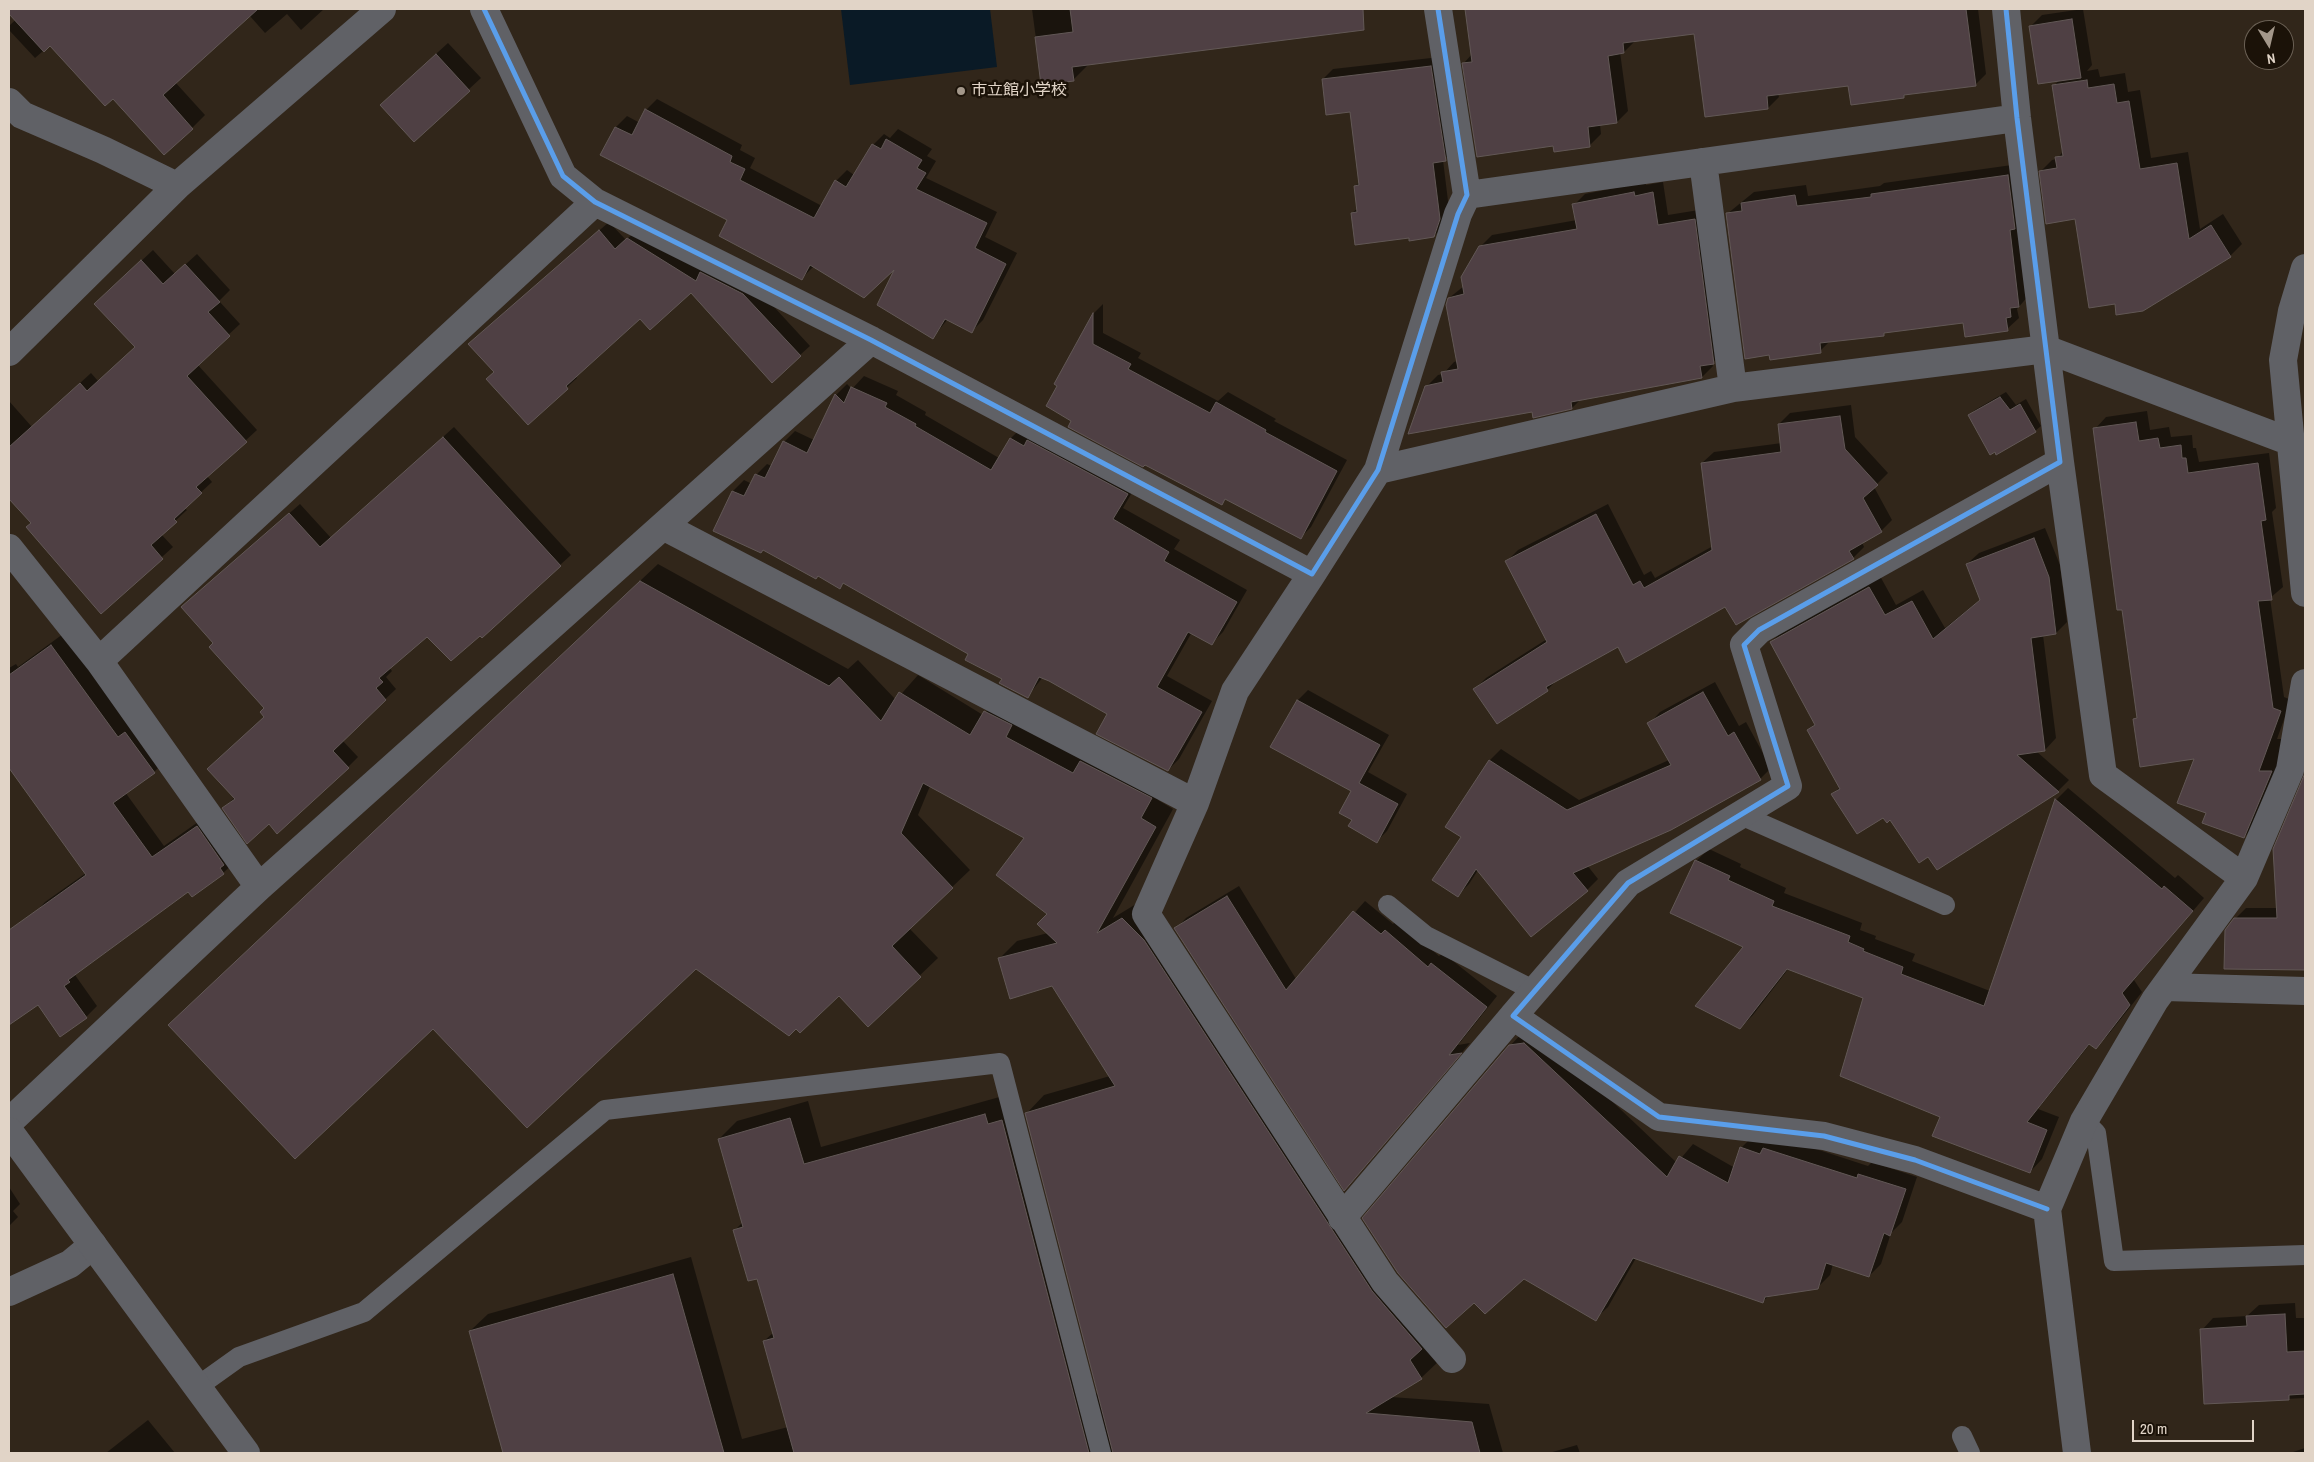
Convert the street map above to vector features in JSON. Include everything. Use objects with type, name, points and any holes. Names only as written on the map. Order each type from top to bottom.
[{"type":"street","points":[[9,352],[177,186],[382,9]]},
{"type":"street","points":[[484,9],[563,176],[596,202],[871,340],[1312,574]]},
{"type":"street","points":[[1438,9],[1467,195],[1458,214],[1378,470],[1235,691],[1194,803],[1146,914],[1342,1218],[1386,1282],[1452,1360]]},
{"type":"street","points":[[2006,9],[2016,118],[2060,462],[2103,774],[2244,878]]},
{"type":"street","points":[[9,102],[22,115],[103,150],[177,186]]},
{"type":"street","points":[[1467,195],[2016,118]]},
{"type":"street","points":[[1703,162],[1733,388]]},
{"type":"street","points":[[98,660],[596,202]]},
{"type":"street","points":[[2305,268],[2299,311],[2283,360],[2305,593]]},
{"type":"street","points":[[9,1122],[259,887],[871,340]]},
{"type":"street","points":[[1378,470],[1733,388],[2046,349],[2291,442]]},
{"type":"street","points":[[1342,1218],[1628,884],[1788,786],[1744,645],[1759,630],[2060,462]]},
{"type":"street","points":[[663,526],[1194,803]]},
{"type":"street","points":[[9,548],[98,660],[259,887]]},
{"type":"street","points":[[2077,1453],[2047,1209],[2084,1122],[2155,1000],[2244,878],[2290,770],[2302,721],[2305,683]]},
{"type":"street","points":[[2165,987],[2305,991]]},
{"type":"street","points":[[1513,1016],[1658,1117],[1824,1136],[1915,1160],[2047,1209]]},
{"type":"street","points":[[9,1131],[246,1453]]},
{"type":"street","points":[[9,1292],[70,1264],[92,1245]]},
{"type":"lane","points":[[1740,815],[1945,905]]},
{"type":"lane","points":[[1388,905],[1426,936],[1535,991]]},
{"type":"lane","points":[[196,1387],[239,1357],[364,1312],[605,1110],[1000,1063],[1101,1453]]},
{"type":"lane","points":[[2084,1122],[2096,1133],[2114,1261],[2305,1255]]},
{"type":"water","points":[[841,9],[990,9],[997,67],[850,85]]},
{"type":"building","points":[[9,9],[258,9],[163,95],[193,129],[164,155],[113,99],[105,106],[50,46],[44,52],[9,14]]},
{"type":"building","points":[[1070,9],[1363,9],[1364,30],[1072,67],[1074,81],[1041,85],[1035,37],[1073,32]]},
{"type":"building","points":[[1465,9],[1966,9],[1976,86],[1904,95],[1904,98],[1851,105],[1848,86],[1767,96],[1768,109],[1705,117],[1694,34],[1623,43],[1624,53],[1608,56],[1617,123],[1588,127],[1590,147],[1554,152],[1553,146],[1477,157],[1462,63],[1472,62]]},
{"type":"building","points":[[2072,19],[2081,78],[2038,84],[2029,26]]},
{"type":"building","points":[[436,54],[470,91],[414,142],[380,105]]},
{"type":"building","points":[[1431,66],[1446,161],[1433,163],[1440,219],[1434,237],[1409,241],[1409,238],[1355,245],[1351,213],[1357,212],[1354,186],[1359,185],[1350,112],[1326,115],[1322,79]]},
{"type":"building","points":[[2087,80],[2088,88],[2114,84],[2117,103],[2129,101],[2140,169],[2177,163],[2189,239],[2211,225],[2231,257],[2143,311],[2116,315],[2115,304],[2089,308],[2075,219],[2046,224],[2039,171],[2057,168],[2055,157],[2063,156],[2052,85]]},
{"type":"building","points":[[645,109],[732,156],[730,162],[745,169],[740,180],[814,218],[835,180],[846,187],[872,144],[881,149],[886,139],[922,160],[917,168],[926,173],[916,189],[987,223],[975,248],[1006,264],[972,333],[945,319],[933,339],[877,305],[894,270],[864,298],[810,265],[802,280],[719,236],[727,220],[600,155],[615,127],[632,135]]},
{"type":"building","points":[[2008,175],[2015,229],[2010,230],[2019,307],[2010,308],[2011,317],[2006,318],[2008,331],[1965,337],[1963,323],[1884,333],[1884,336],[1820,343],[1821,353],[1770,360],[1769,355],[1745,359],[1726,213],[1742,211],[1741,203],[1795,195],[1797,206],[1871,197],[1871,194]]},
{"type":"building","points":[[1634,192],[1635,196],[1653,192],[1658,225],[1695,219],[1714,364],[1700,366],[1702,378],[1571,402],[1572,409],[1533,418],[1532,412],[1408,434],[1425,386],[1443,382],[1441,372],[1458,369],[1446,305],[1448,298],[1464,294],[1461,277],[1479,246],[1577,229],[1572,204]]},
{"type":"building","points":[[599,230],[615,249],[627,238],[696,281],[700,272],[743,294],[801,356],[772,383],[691,293],[650,330],[640,319],[566,386],[568,389],[528,425],[486,379],[494,372],[468,344]]},
{"type":"building","points":[[141,260],[163,284],[185,264],[220,302],[208,312],[230,336],[187,376],[247,442],[196,487],[202,493],[174,519],[177,522],[151,545],[163,559],[101,614],[26,527],[31,523],[9,499],[9,447],[80,383],[87,391],[135,347],[94,304]]},
{"type":"building","points":[[1093,313],[1093,344],[1131,364],[1128,369],[1210,413],[1216,402],[1266,430],[1265,432],[1337,471],[1301,539],[1225,499],[1222,505],[1145,465],[1143,467],[1068,427],[1071,421],[1046,406],[1057,386],[1054,384]]},
{"type":"building","points":[[851,387],[887,403],[885,407],[991,470],[1010,438],[1024,446],[1027,440],[1128,494],[1113,519],[1169,552],[1164,561],[1237,602],[1212,645],[1188,632],[1157,687],[1202,712],[1168,771],[1096,734],[1107,714],[1049,681],[1039,677],[1028,698],[999,683],[1002,679],[965,660],[968,654],[843,583],[840,589],[818,576],[816,579],[763,550],[761,553],[713,531],[732,491],[744,496],[755,474],[765,478],[783,441],[807,453],[835,394],[844,403]]},
{"type":"building","points":[[2000,397],[2010,410],[2020,404],[2036,432],[1996,455],[1995,452],[1990,455],[1968,415]]},
{"type":"building","points":[[1840,416],[1845,449],[1878,485],[1863,498],[1882,532],[1849,551],[1854,559],[1736,625],[1725,607],[1626,663],[1618,647],[1546,687],[1548,691],[1497,724],[1473,689],[1547,642],[1505,561],[1596,514],[1633,585],[1640,581],[1644,588],[1712,550],[1701,463],[1781,452],[1778,424]]},
{"type":"building","points":[[2136,422],[2139,441],[2158,438],[2160,448],[2181,445],[2182,458],[2186,458],[2188,473],[2258,463],[2266,520],[2261,521],[2272,600],[2258,601],[2273,708],[2281,711],[2259,771],[2272,771],[2244,838],[2202,823],[2206,813],[2177,803],[2194,759],[2140,767],[2133,719],[2137,718],[2122,610],[2117,610],[2093,428]]},
{"type":"building","points":[[443,437],[561,566],[482,638],[480,636],[451,661],[427,637],[379,678],[383,682],[376,688],[386,700],[333,751],[349,768],[277,834],[269,824],[247,844],[222,808],[235,799],[207,769],[264,717],[260,712],[264,708],[209,647],[213,643],[181,607],[289,513],[320,547]]},
{"type":"building","points":[[2034,538],[2049,577],[2056,634],[2031,638],[2045,751],[2017,755],[2059,792],[1937,870],[1928,857],[1919,863],[1890,820],[1887,823],[1883,818],[1857,834],[1831,794],[1840,789],[1807,730],[1815,725],[1770,642],[1869,587],[1885,615],[1912,601],[1933,639],[1980,600],[1966,564]]},
{"type":"building","points":[[640,581],[829,686],[839,677],[881,721],[899,692],[970,735],[984,711],[1012,725],[1006,737],[1073,773],[1080,761],[1152,798],[1141,818],[1156,827],[1097,933],[1122,918],[1144,940],[1372,1291],[1422,1349],[1410,1360],[1422,1379],[1366,1413],[1472,1422],[1480,1453],[1113,1453],[1025,1113],[1115,1086],[1052,986],[1010,999],[998,958],[1057,943],[1037,924],[1047,914],[996,875],[1024,838],[923,783],[901,833],[953,888],[892,946],[921,977],[868,1027],[839,996],[800,1033],[796,1029],[789,1036],[696,969],[527,1128],[433,1029],[295,1159],[168,1025]]},
{"type":"building","points":[[51,645],[118,737],[125,732],[155,773],[113,803],[152,857],[197,826],[224,865],[220,868],[224,874],[192,897],[188,892],[68,980],[70,982],[64,986],[87,1018],[60,1037],[38,1005],[9,1025],[9,930],[86,875],[9,768],[9,675]]},
{"type":"building","points":[[1703,692],[1728,736],[1734,732],[1761,780],[1671,830],[1573,873],[1588,891],[1531,937],[1476,869],[1458,897],[1432,880],[1461,837],[1445,827],[1489,760],[1567,810],[1671,765],[1647,723]]},
{"type":"building","points":[[1297,700],[1380,745],[1359,783],[1398,804],[1377,843],[1348,826],[1352,820],[1339,813],[1351,791],[1270,747]]},
{"type":"building","points":[[2305,773],[2305,970],[2224,969],[2225,930],[2234,918],[2277,918],[2273,849]]},
{"type":"building","points":[[2055,799],[2162,889],[2164,886],[2193,911],[2122,993],[2130,1005],[2096,1049],[2089,1044],[2027,1122],[2047,1130],[2030,1173],[1932,1136],[1940,1117],[1840,1076],[1863,998],[1787,969],[1740,1029],[1695,1006],[1743,947],[1670,913],[1695,860],[1730,876],[1728,880],[1774,901],[1772,906],[1850,936],[1848,942],[1864,949],[1863,951],[1903,967],[1901,974],[1984,1006]]},
{"type":"building","points":[[1227,896],[1286,990],[1353,911],[1381,934],[1385,930],[1428,967],[1431,963],[1487,1007],[1449,1055],[1462,1053],[1344,1191],[1174,928]]},
{"type":"building","points":[[1524,1043],[1667,1177],[1679,1156],[1728,1183],[1740,1147],[1760,1154],[1763,1148],[1857,1178],[1858,1174],[1906,1189],[1890,1236],[1884,1233],[1869,1277],[1826,1263],[1818,1289],[1765,1297],[1763,1303],[1633,1258],[1596,1321],[1524,1279],[1485,1314],[1474,1303],[1446,1328],[1398,1273],[1362,1218],[1509,1045]]},
{"type":"building","points":[[985,1114],[988,1124],[1002,1120],[1089,1453],[794,1453],[763,1341],[774,1338],[757,1279],[748,1281],[733,1230],[743,1227],[718,1139],[790,1118],[804,1164]]},
{"type":"building","points":[[673,1274],[724,1453],[503,1453],[469,1331]]},
{"type":"building","points":[[2285,1314],[2287,1352],[2305,1351],[2305,1394],[2289,1395],[2289,1400],[2204,1404],[2200,1329],[2247,1326],[2246,1316]]},
{"type":"cycle path","points":[[484,9],[563,176],[595,202],[871,340],[1312,574],[1378,470],[1458,214],[1467,195],[1438,9]]},
{"type":"cycle path","points":[[2006,9],[2017,118],[2060,462],[1759,630],[1744,645],[1788,786],[1628,883],[1513,1016],[1659,1117],[1824,1136],[1915,1160],[2047,1209]]},
{"type":"place","name":"市立館小学校","points":[[961,91]]}]
